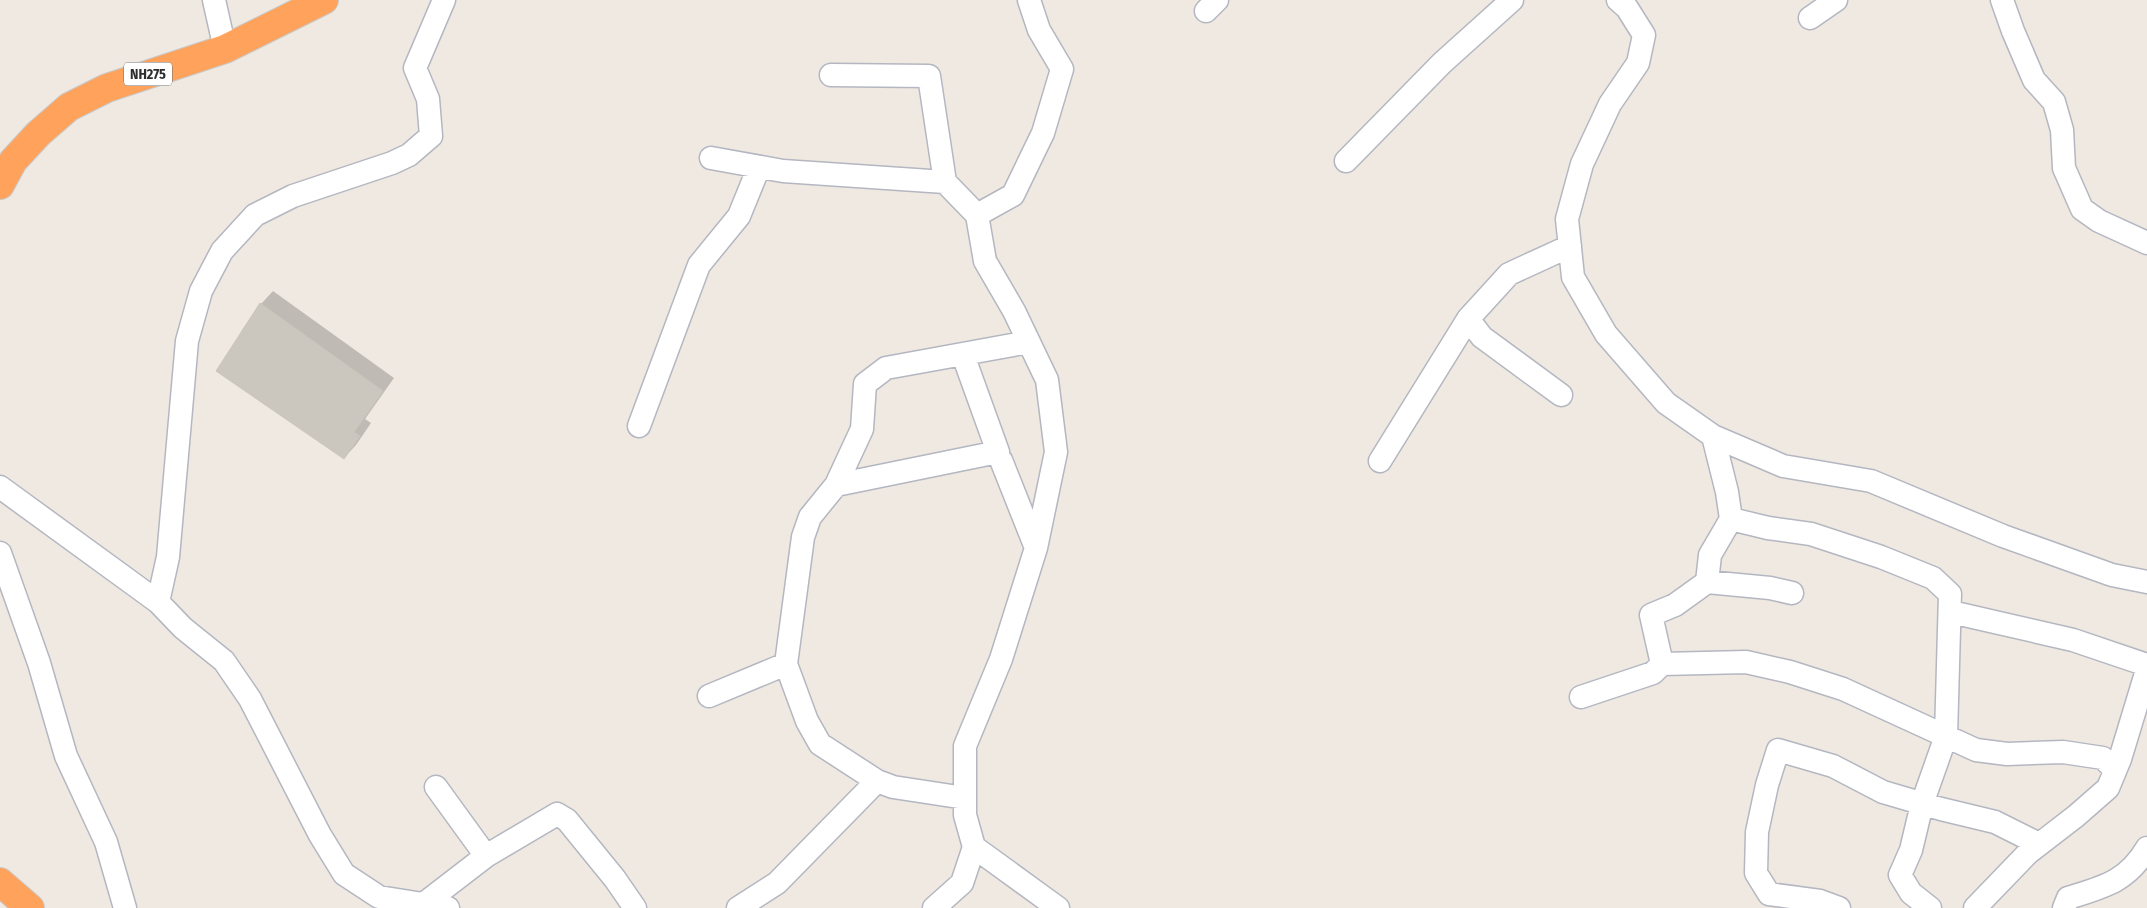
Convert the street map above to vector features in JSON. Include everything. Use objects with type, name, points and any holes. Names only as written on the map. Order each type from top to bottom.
[{"type":"highway","name":"NH275","points":[[0,185],[13,162],[38,134],[68,107],[107,88],[225,49],[324,0]]},
{"type":"highway","points":[[0,882],[30,908]]},
{"type":"street","points":[[214,0],[225,49]]},
{"type":"street","points":[[158,602],[168,557],[187,341],[201,291],[222,251],[255,215],[293,196],[392,163],[409,155],[431,136],[428,99],[415,68],[444,0]]},
{"type":"street","points":[[977,216],[1014,195],[1043,133],[1062,69],[1039,30],[1029,0]]},
{"type":"street","points":[[1346,161],[1442,63],[1512,0]]},
{"type":"street","points":[[1618,0],[1627,8],[1644,35],[1638,63],[1610,104],[1582,164],[1567,219],[1573,277],[1606,334],[1666,403],[1713,436],[1783,466],[1871,481],[2012,539],[2112,575],[2147,582]]},
{"type":"street","points":[[1810,18],[1836,0]]},
{"type":"street","points":[[2002,0],[2034,80],[2054,102],[2062,130],[2064,168],[2082,209],[2099,221],[2147,242]]},
{"type":"street","points":[[831,75],[929,76],[945,182],[977,216],[985,261],[1029,342],[1047,380],[1056,452],[1036,548],[1001,659],[965,746],[965,815],[974,847],[962,883],[934,908]]},
{"type":"street","points":[[712,158],[783,171],[945,182]]},
{"type":"street","points":[[639,426],[699,265],[739,216],[759,167]]},
{"type":"street","points":[[1380,460],[1468,319],[1509,274],[1570,246]]},
{"type":"street","points":[[1468,319],[1482,337],[1561,395]]},
{"type":"street","points":[[965,798],[893,787],[878,781],[820,744],[807,721],[786,664],[803,537],[810,517],[836,486],[862,429],[865,384],[886,368],[1029,342]]},
{"type":"street","points":[[836,486],[998,452],[963,355]]},
{"type":"street","points":[[1707,582],[1710,555],[1731,519],[1727,492],[1713,436]]},
{"type":"street","points":[[1001,460],[1036,548]]},
{"type":"street","points":[[0,487],[158,602],[183,628],[224,661],[245,691],[320,835],[344,874],[379,897],[448,908]]},
{"type":"street","points":[[1731,519],[1768,528],[1811,534],[1881,557],[1933,578],[1950,594],[1951,612],[1946,736],[1922,804],[1911,850],[1900,874],[1911,893],[1930,908]]},
{"type":"street","points":[[0,553],[39,664],[66,756],[106,842],[125,908]]},
{"type":"street","points":[[1662,664],[1651,615],[1675,605],[1707,582],[1770,588],[1792,593]]},
{"type":"street","points":[[1951,612],[2073,640],[2147,665]]},
{"type":"street","points":[[1581,697],[1653,674],[1662,664],[1746,662],[1790,672],[1842,689],[1976,750],[2007,754],[2063,752],[2103,758],[2115,770]]},
{"type":"street","points":[[710,696],[786,664]]},
{"type":"street","points":[[1975,908],[2028,853],[2076,816],[2108,788],[2147,670]]},
{"type":"street","points":[[1839,908],[1820,901],[1769,894],[1756,873],[1757,832],[1778,750],[1833,766],[1883,792],[1922,804],[1995,822],[2039,844]]},
{"type":"street","points":[[738,908],[776,883],[878,781]]},
{"type":"street","points":[[436,787],[486,856]]},
{"type":"street","points":[[425,903],[486,856],[556,814],[567,820],[615,879],[635,908]]},
{"type":"street","points":[[974,847],[1058,908]]},
{"type":"street","points":[[2064,908],[2068,898],[2109,885],[2137,864],[2147,848]]},
{"type":"building","points":[[260,303],[383,391],[354,432],[360,436],[344,459],[216,371]]}]
